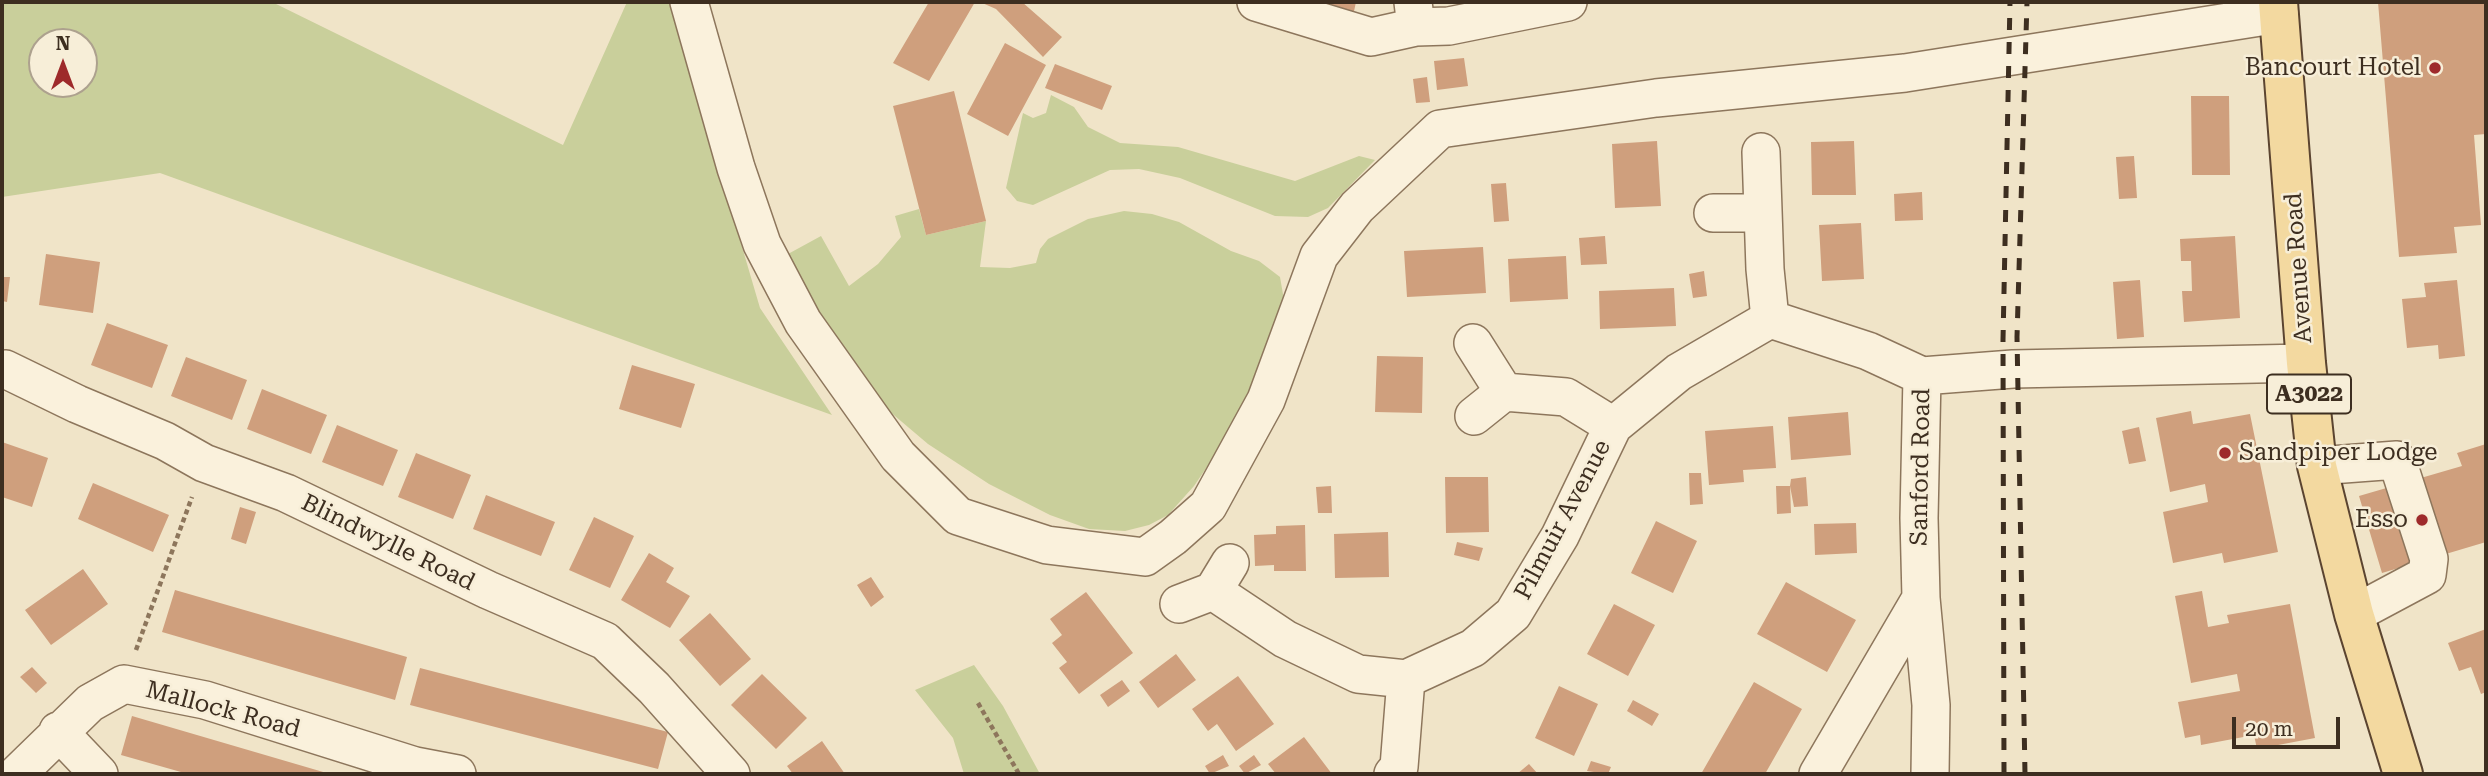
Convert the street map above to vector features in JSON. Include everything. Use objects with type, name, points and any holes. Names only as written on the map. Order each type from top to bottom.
[{"type":"main road","name":"Avenue Road","points":[[2278,8],[2306,363],[2317,466],[2354,614],[2403,774]]},
{"type":"street","points":[[689,2],[736,168],[762,244],[803,322],[898,456],[958,516],[1047,545],[1145,557],[1208,506],[1266,400],[1319,256],[1357,207],[1440,129],[1656,98],[1905,73],[2278,8]]},
{"type":"street","points":[[1256,2],[1371,37],[1414,14],[1449,26],[1568,2]]},
{"type":"street","points":[[1761,152],[1762,213],[1770,318],[1868,351],[1922,376]]},
{"type":"street","points":[[1713,213],[1762,213]]},
{"type":"street","name":"Pilmuir Avenue","points":[[1406,679],[1473,648],[1513,614],[1560,536],[1614,426],[1679,372],[1770,318]]},
{"type":"street","points":[[1473,343],[1504,392],[1474,416]]},
{"type":"street","name":"Sanford Road","points":[[1930,774],[1931,705],[1921,598],[1919,440],[1922,376],[1987,370],[2306,363]]},
{"type":"street","name":"Blindwylle Road","points":[[5,369],[77,404],[165,441],[204,463],[286,494],[488,590],[605,641],[654,688],[731,774]]},
{"type":"street","name":"Pilmuir Avenue","points":[[1504,392],[1566,397],[1614,426]]},
{"type":"street","points":[[2317,466],[2397,460],[2429,559],[2427,575],[2354,614]]},
{"type":"street","points":[[1180,604],[1222,577],[1285,639],[1358,674],[1406,679],[1399,767],[1393,774]]},
{"type":"street","points":[[1818,774],[1921,598]]},
{"type":"street","name":"Mallock Road","points":[[17,774],[58,731],[90,703],[124,684],[205,700],[442,773]]},
{"type":"street","points":[[58,731],[99,774]]},
{"type":"path","points":[[140,640],[204,463]]},
{"type":"path","points":[[978,703],[1019,774]]},
{"type":"green space","points":[[2,2],[272,2],[563,145],[627,2],[670,2],[760,308],[832,415],[160,173],[2,197]]},
{"type":"green space","points":[[1051,95],[1074,107],[1088,127],[1120,143],[1178,147],[1295,181],[1359,156],[1375,160],[1328,208],[1308,217],[1275,216],[1180,178],[1139,169],[1110,170],[1033,205],[1017,201],[1006,188],[1023,113],[1033,118],[1046,113]]},
{"type":"green space","points":[[919,209],[926,235],[986,221],[980,267],[1010,268],[1036,263],[1040,249],[1048,239],[1088,219],[1124,211],[1152,214],[1179,222],[1231,251],[1259,261],[1280,277],[1284,300],[1254,383],[1230,433],[1194,486],[1168,515],[1149,525],[1125,531],[1089,529],[1050,515],[989,484],[928,444],[856,383],[788,254],[821,236],[849,286],[878,264],[901,237],[895,216]]},
{"type":"green space","points":[[974,665],[1003,706],[1040,774],[964,774],[953,738],[915,690]]},
{"type":"building","points":[[929,2],[975,2],[929,81],[893,63]]},
{"type":"building","points":[[980,2],[1022,2],[1062,37],[1043,57],[996,9]]},
{"type":"building","points":[[1306,2],[1356,2],[1353,16]]},
{"type":"building","name":"Bancourt Hotel","points":[[2378,2],[2486,2],[2486,134],[2474,135],[2481,225],[2454,227],[2457,253],[2399,257]]},
{"type":"building","points":[[1005,43],[1046,65],[1008,136],[967,114]]},
{"type":"building","points":[[1464,58],[1468,86],[1437,90],[1434,61]]},
{"type":"building","points":[[1055,64],[1112,86],[1102,110],[1045,88]]},
{"type":"building","points":[[1427,77],[1430,102],[1416,103],[1413,79]]},
{"type":"building","points":[[954,91],[986,221],[926,235],[893,106]]},
{"type":"building","points":[[2191,96],[2229,96],[2230,175],[2192,175]]},
{"type":"building","points":[[1657,141],[1661,206],[1615,208],[1612,144]]},
{"type":"building","points":[[1854,141],[1856,195],[1812,195],[1811,142]]},
{"type":"building","points":[[2134,156],[2137,198],[2119,199],[2116,157]]},
{"type":"building","points":[[1506,183],[1509,221],[1494,222],[1491,184]]},
{"type":"building","points":[[1922,192],[1923,220],[1895,221],[1894,194]]},
{"type":"building","points":[[1861,223],[1864,279],[1822,281],[1819,225]]},
{"type":"building","points":[[1605,236],[1607,264],[1581,265],[1579,238]]},
{"type":"building","points":[[2235,236],[2240,318],[2184,322],[2182,291],[2192,291],[2191,261],[2181,261],[2180,239]]},
{"type":"building","points":[[1483,247],[1486,293],[1407,297],[1404,251]]},
{"type":"building","points":[[46,254],[100,262],[93,313],[39,305]]},
{"type":"building","points":[[1566,256],[1568,299],[1510,302],[1508,259]]},
{"type":"building","points":[[1704,271],[1707,296],[1693,298],[1689,274]]},
{"type":"building","points":[[2,277],[10,277],[7,302],[2,301]]},
{"type":"building","points":[[2140,280],[2144,337],[2117,339],[2113,282]]},
{"type":"building","points":[[2457,280],[2465,356],[2439,359],[2438,345],[2407,348],[2402,299],[2426,297],[2424,283]]},
{"type":"building","points":[[1674,288],[1676,326],[1600,329],[1599,291]]},
{"type":"building","points":[[107,323],[168,345],[152,388],[91,365]]},
{"type":"building","points":[[1377,356],[1423,357],[1422,413],[1375,412]]},
{"type":"building","points":[[186,357],[247,380],[232,420],[171,396]]},
{"type":"building","points":[[632,365],[695,384],[681,428],[619,409]]},
{"type":"building","points":[[262,389],[327,415],[311,454],[247,429]]},
{"type":"building","points":[[2191,411],[2193,424],[2250,414],[2278,552],[2224,563],[2222,553],[2173,563],[2163,512],[2208,502],[2205,484],[2170,492],[2156,418]]},
{"type":"building","points":[[1848,412],[1851,455],[1791,460],[1788,417]]},
{"type":"building","points":[[337,425],[398,450],[383,486],[322,462]]},
{"type":"building","points":[[1773,426],[1776,468],[1743,470],[1744,482],[1709,485],[1705,431]]},
{"type":"building","points":[[2139,427],[2146,461],[2129,464],[2122,431]]},
{"type":"building","points":[[2,442],[48,458],[32,507],[2,497]]},
{"type":"building","name":"Esso","points":[[2486,444],[2486,542],[2382,573],[2359,496],[2462,466],[2457,453]]},
{"type":"building","points":[[416,453],[471,475],[453,519],[398,497]]},
{"type":"building","points":[[1689,473],[1701,473],[1703,504],[1690,505]]},
{"type":"building","points":[[1445,477],[1488,477],[1489,532],[1446,533]]},
{"type":"building","points":[[1806,477],[1808,506],[1794,507],[1791,479]]},
{"type":"building","points":[[93,483],[169,515],[153,552],[78,519]]},
{"type":"building","points":[[1331,486],[1332,513],[1318,513],[1316,487]]},
{"type":"building","points":[[1776,486],[1790,486],[1791,513],[1777,514]]},
{"type":"building","points":[[486,495],[555,522],[541,556],[473,529]]},
{"type":"building","points":[[240,507],[256,512],[246,544],[231,539]]},
{"type":"building","points":[[594,517],[634,536],[610,588],[569,570]]},
{"type":"building","points":[[1656,521],[1697,541],[1673,593],[1631,573]]},
{"type":"building","points":[[1856,523],[1857,553],[1815,555],[1814,524]]},
{"type":"building","points":[[1305,525],[1306,571],[1274,571],[1274,565],[1255,566],[1254,535],[1276,534],[1276,526]]},
{"type":"building","points":[[1388,532],[1389,577],[1335,578],[1334,534]]},
{"type":"building","points":[[1457,542],[1483,548],[1479,561],[1454,555]]},
{"type":"building","points":[[649,553],[674,568],[666,582],[690,596],[670,628],[621,600]]},
{"type":"building","points":[[83,569],[108,604],[51,645],[25,610]]},
{"type":"building","points":[[871,577],[884,597],[871,607],[857,585]]},
{"type":"building","points":[[1786,582],[1856,620],[1827,672],[1757,634]]},
{"type":"building","points":[[175,590],[407,657],[395,700],[162,632]]},
{"type":"building","points":[[2202,591],[2208,627],[2229,623],[2227,615],[2290,604],[2315,738],[2257,749],[2254,735],[2201,745],[2200,735],[2185,738],[2178,702],[2240,691],[2237,674],[2191,683],[2175,596]]},
{"type":"building","points":[[1086,592],[1133,653],[1079,694],[1059,668],[1067,662],[1052,643],[1062,635],[1050,619]]},
{"type":"building","points":[[1614,604],[1655,625],[1628,676],[1587,654]]},
{"type":"building","points":[[710,613],[751,659],[720,686],[679,640]]},
{"type":"building","points":[[2486,629],[2486,692],[2481,694],[2471,667],[2459,671],[2448,643]]},
{"type":"building","points":[[1176,654],[1196,680],[1158,708],[1139,682]]},
{"type":"building","points":[[32,667],[47,683],[36,693],[20,677]]},
{"type":"building","points":[[420,668],[668,732],[658,769],[410,705]]},
{"type":"building","points":[[762,674],[807,718],[776,749],[731,705]]},
{"type":"building","points":[[1238,676],[1274,724],[1236,751],[1217,724],[1208,731],[1192,709]]},
{"type":"building","points":[[1122,680],[1130,691],[1108,707],[1100,695]]},
{"type":"building","points":[[1754,682],[1802,709],[1765,774],[1701,774]]},
{"type":"building","points":[[1559,686],[1598,704],[1574,756],[1535,738]]},
{"type":"building","points":[[1633,700],[1659,714],[1652,726],[1627,711]]},
{"type":"building","points":[[132,716],[330,774],[188,774],[121,755]]},
{"type":"building","points":[[1304,737],[1332,774],[1276,774],[1268,764]]},
{"type":"building","points":[[822,741],[845,774],[793,774],[787,766]]},
{"type":"building","points":[[1223,755],[1229,766],[1210,774],[1205,766]]},
{"type":"building","points":[[1254,755],[1261,765],[1245,774],[1239,766]]},
{"type":"building","points":[[1591,761],[1611,767],[1608,774],[1587,771]]},
{"type":"building","points":[[1529,764],[1538,774],[1517,774]]},
{"type":"railway","points":[[2004,774],[2003,340],[2010,2]]},
{"type":"railway","points":[[2025,774],[2017,337],[2027,2]]},
{"type":"place","name":"Bancourt Hotel","points":[[2435,68]]},
{"type":"place","name":"Sandpiper Lodge","points":[[2225,453]]},
{"type":"place","name":"Esso","points":[[2422,520]]}]
